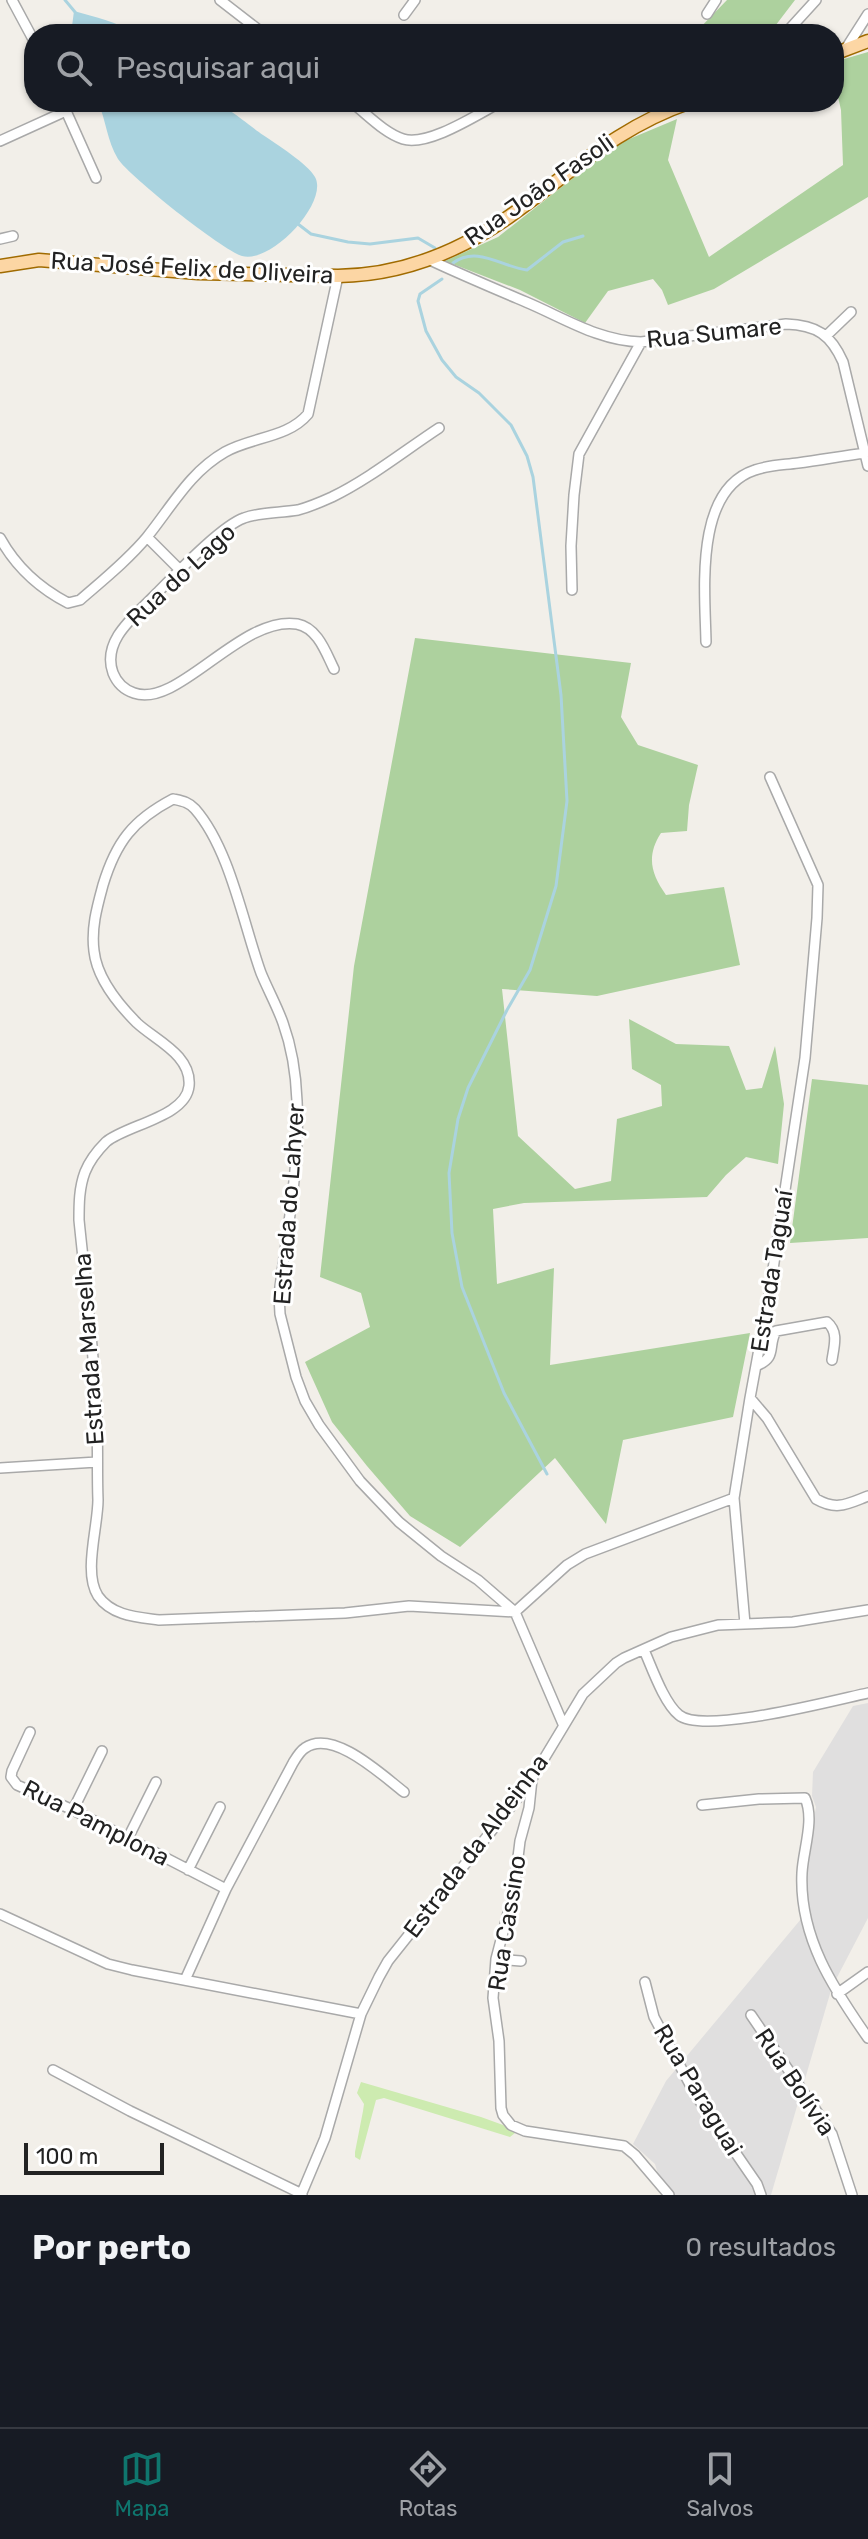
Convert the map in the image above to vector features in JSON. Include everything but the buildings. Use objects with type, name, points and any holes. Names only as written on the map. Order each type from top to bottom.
[{"type":"main road","points":[[844,50],[868,41]]},
{"type":"main road","name":"Rua João Fasoli","points":[[430,260],[508,217],[620,134],[665,112]]},
{"type":"main road","name":"Rua José Felix de Oliveira","points":[[0,266],[39,260],[198,273],[338,276],[391,270],[430,260]]},
{"type":"street","points":[[12,0],[25,24]]},
{"type":"street","points":[[220,0],[251,24]]},
{"type":"street","points":[[404,15],[415,0]]},
{"type":"street","points":[[707,14],[716,0]]},
{"type":"street","points":[[794,24],[816,0]]},
{"type":"street","points":[[844,47],[868,14]]},
{"type":"street","points":[[0,141],[53,112]]},
{"type":"street","points":[[67,112],[96,178]]},
{"type":"street","points":[[364,112],[389,132],[415,141],[481,112]]},
{"type":"street","points":[[0,239],[13,236]]},
{"type":"street","name":"Rua Sumare","points":[[430,260],[587,330],[627,342],[786,324],[804,325],[826,336]]},
{"type":"street","points":[[0,538],[18,565],[38,586],[71,603],[80,600],[147,537],[191,479],[211,461],[228,450],[299,424],[308,414],[338,276]]},
{"type":"street","points":[[851,312],[826,336],[843,362],[868,466]]},
{"type":"street","points":[[572,590],[574,495],[579,454],[641,342]]},
{"type":"street","name":"Rua do Lago","points":[[334,669],[319,639],[309,629],[296,624],[279,626],[238,642],[172,689],[145,696],[130,692],[119,684],[112,670],[111,652],[122,630],[180,570],[229,526],[243,518],[300,509],[336,495],[439,428]]},
{"type":"street","points":[[706,642],[709,529],[714,510],[728,488],[753,470],[865,453]]},
{"type":"street","points":[[147,537],[180,570]]},
{"type":"street","name":"Estrada Taguaí","points":[[745,1624],[734,1498],[805,1058],[818,885],[770,777]]},
{"type":"street","name":"Estrada do Lahyer","points":[[173,799],[193,807],[221,853],[293,1054],[298,1101],[293,1184],[279,1295],[280,1314],[305,1401],[360,1481],[399,1522],[441,1556],[478,1580],[515,1612],[563,1724]]},
{"type":"street","name":"Estrada Marselha","points":[[173,799],[140,820],[122,840],[104,881],[94,917],[94,951],[101,978],[136,1021],[183,1062],[189,1088],[168,1112],[106,1142],[86,1171],[80,1192],[79,1220],[97,1414],[98,1501],[92,1561],[94,1587],[99,1598],[109,1606],[130,1616],[159,1620],[345,1613],[409,1606],[515,1612]]},
{"type":"street","points":[[756,1366],[770,1357],[776,1331],[827,1322],[836,1334],[832,1360]]},
{"type":"street","points":[[750,1398],[767,1418],[816,1499],[828,1506],[840,1506],[868,1496]]},
{"type":"street","points":[[0,1468],[97,1462]]},
{"type":"street","points":[[515,1612],[567,1565],[585,1554],[734,1498]]},
{"type":"street","name":"Estrada da Aldeinha","points":[[302,2195],[325,2138],[361,2014],[388,1961],[533,1778],[583,1694],[616,1663],[671,1637],[718,1625],[793,1622],[868,1610]]},
{"type":"street","points":[[644,1650],[675,1711],[691,1721],[758,1716],[868,1693]]},
{"type":"street","name":"Rua Pamplona","points":[[30,1732],[12,1771],[13,1781],[226,1889]]},
{"type":"street","points":[[185,1980],[226,1889],[304,1748],[315,1744],[339,1747],[404,1792]]},
{"type":"street","points":[[73,1810],[102,1751]]},
{"type":"street","name":"Rua Cassino","points":[[533,1778],[514,1890],[496,1959],[493,1998],[503,2115],[518,2129],[624,2146],[669,2195]]},
{"type":"street","points":[[128,1838],[156,1782]]},
{"type":"street","points":[[702,1805],[805,1798],[809,1811],[802,1871],[803,1908],[811,1938],[837,1994],[868,2038]]},
{"type":"street","points":[[188,1870],[220,1807]]},
{"type":"street","points":[[0,1914],[108,1964],[361,2014]]},
{"type":"street","points":[[496,1959],[521,1961]]},
{"type":"street","points":[[837,1994],[868,1972]]},
{"type":"street","name":"Rua Paraguai","points":[[645,1982],[654,2017],[695,2094],[757,2184],[761,2195]]},
{"type":"street","name":"Rua Bolívia","points":[[751,2015],[832,2134],[852,2195]]},
{"type":"street","points":[[53,2070],[302,2195]]},
{"type":"shaded area","points":[[868,1703],[868,1918],[832,1987],[771,2195],[672,2195],[660,2181],[655,2164],[633,2144],[666,2081],[806,1913],[803,1880],[816,1807],[812,1796],[813,1772],[853,1706]]},
{"type":"green space","points":[[727,0],[795,0],[777,24],[704,24]]},
{"type":"green space","points":[[868,52],[868,197],[714,289],[668,305],[653,279],[608,291],[585,323],[520,290],[445,261],[498,237],[615,145],[677,119],[668,160],[709,257],[843,165],[841,112],[844,112],[844,59]]},
{"type":"green space","points":[[415,638],[631,663],[621,717],[638,745],[698,765],[687,831],[661,833],[653,849],[652,865],[657,880],[666,895],[724,887],[740,965],[597,996],[502,989],[518,1136],[575,1189],[611,1181],[617,1119],[662,1106],[661,1085],[632,1069],[629,1019],[676,1044],[729,1046],[746,1090],[762,1088],[775,1046],[784,1104],[778,1164],[746,1157],[707,1197],[524,1203],[493,1209],[497,1284],[554,1268],[550,1365],[750,1333],[733,1417],[623,1440],[606,1524],[555,1458],[460,1547],[410,1516],[367,1466],[332,1422],[305,1362],[370,1327],[361,1293],[320,1277],[354,966]]},
{"type":"green space","points":[[812,1079],[868,1085],[868,1238],[790,1243]]},
{"type":"green space","points":[[361,2082],[481,2117],[515,2133],[510,2137],[384,2098],[376,2100],[360,2160],[355,2157],[355,2152],[364,2104],[357,2093]]},
{"type":"water","points":[[74,11],[116,24],[72,24]]},
{"type":"water","points":[[102,112],[231,112],[306,166],[315,177],[317,188],[314,201],[295,229],[282,241],[268,251],[242,256],[197,227],[126,168],[114,152]]},
{"type":"waterway","points":[[65,0],[75,12]]},
{"type":"waterway","points":[[298,224],[311,234],[348,242],[370,244],[418,238],[435,248]]},
{"type":"waterway","points":[[453,263],[471,256],[527,270],[563,242],[583,236]]},
{"type":"waterway","points":[[442,279],[420,294],[418,301],[426,331],[442,360],[456,377],[479,393],[511,425],[527,456],[533,477],[561,695],[567,801],[556,886],[530,970],[468,1088],[458,1119],[449,1173],[452,1233],[462,1287],[504,1393],[547,1474]]}]
